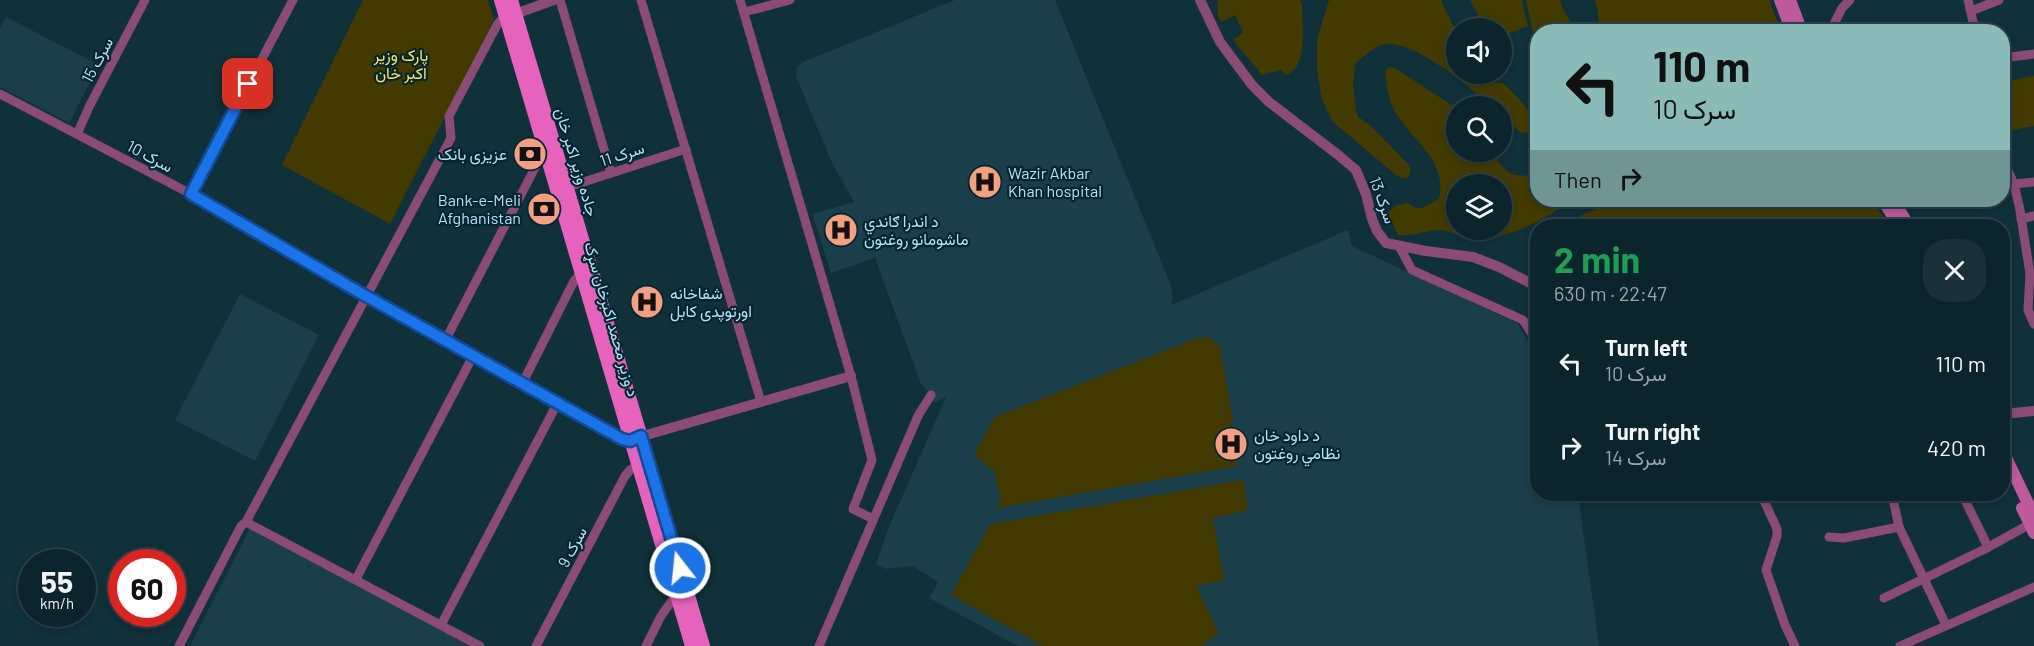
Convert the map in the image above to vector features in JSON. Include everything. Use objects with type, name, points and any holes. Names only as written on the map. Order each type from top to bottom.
[{"type":"main road","name":"د وزیر محمد اکبرخان سړک","points":[[501,0],[511,10],[643,463],[682,591],[703,646]]},
{"type":"main road","points":[[1780,0],[1789,24]]},
{"type":"main road","points":[[1790,0],[1799,24]]},
{"type":"main road","name":"جاده وزیر اکبر خان","points":[[552,153],[568,188],[586,269]]},
{"type":"main road","points":[[2010,469],[2032,523]]},
{"type":"main road","points":[[2010,482],[2032,523]]},
{"type":"main road","name":"د وزیر محمد اکبرخان سړک","points":[[682,591],[692,646]]},
{"type":"street","name":"سرک 15","points":[[77,134],[145,0]]},
{"type":"street","points":[[191,194],[292,0]]},
{"type":"street","points":[[179,646],[241,526],[246,522],[451,138],[449,116],[497,25],[511,10],[554,0]]},
{"type":"street","points":[[560,0],[611,173]]},
{"type":"street","points":[[641,0],[761,402]]},
{"type":"street","points":[[741,0],[851,376],[872,460],[853,509],[873,519]]},
{"type":"street","points":[[744,12],[790,0]]},
{"type":"street","name":"سرک 13","points":[[1200,0],[1220,42],[1252,85],[1269,102],[1356,170],[1366,194],[1372,219],[1386,243],[1426,252],[1473,257],[1530,283]]},
{"type":"street","points":[[1834,24],[1842,8],[1850,0]]},
{"type":"street","points":[[1968,0],[1975,24]]},
{"type":"street","points":[[1971,11],[1999,0]]},
{"type":"street","points":[[2010,57],[2034,54]]},
{"type":"street","name":"سرک 10","points":[[0,94],[191,194],[445,341],[523,382],[622,439],[636,439]]},
{"type":"street","name":"سرک 11","points":[[568,188],[686,150]]},
{"type":"street","points":[[445,341],[539,160],[552,153]]},
{"type":"street","points":[[2010,175],[2014,184],[2032,274],[2032,305],[2028,310],[2034,324]]},
{"type":"street","points":[[2014,184],[2034,182]]},
{"type":"street","points":[[2021,219],[2034,216]]},
{"type":"street","points":[[1399,246],[1412,270],[1523,320],[1530,331]]},
{"type":"street","points":[[523,382],[586,269]]},
{"type":"street","points":[[356,579],[473,356]]},
{"type":"street","points":[[636,439],[851,376]]},
{"type":"street","points":[[819,646],[918,416],[931,395]]},
{"type":"street","points":[[441,625],[558,402]]},
{"type":"street","points":[[2010,413],[2034,411]]},
{"type":"street","name":"سرک 9","points":[[536,646],[626,476],[643,463]]},
{"type":"street","points":[[1764,501],[1777,529],[1777,536],[1766,570],[1785,625],[1795,646]]},
{"type":"street","points":[[1893,501],[1899,527],[1946,626]]},
{"type":"street","points":[[1965,501],[1988,547]]},
{"type":"street","points":[[246,522],[480,646]]},
{"type":"street","points":[[1884,598],[2032,523]]},
{"type":"street","points":[[1829,537],[1844,538],[1899,527]]},
{"type":"street","points":[[1900,646],[2034,587]]},
{"type":"street","points":[[646,646],[661,616],[682,591]]},
{"type":"shaded area","name":"د داود خان نظامي روغتون","points":[[955,0],[1055,0],[1171,286],[1173,299],[1171,305],[1348,230],[1352,246],[1517,323],[1530,345],[1530,501],[1579,501],[1599,646],[1018,646],[929,598],[938,582],[913,566],[886,569],[876,564],[888,529],[946,397],[934,403],[931,395],[921,384],[875,258],[831,273],[812,214],[854,202],[831,161],[796,76],[797,68],[803,62]]},
{"type":"shaded area","points":[[6,17],[99,65],[69,123],[0,87],[0,28]]},
{"type":"shaded area","points":[[240,294],[319,335],[255,461],[175,420]]},
{"type":"shaded area","points":[[250,528],[471,646],[190,646]]},
{"type":"green space","name":"پارک وزیر اکبر خان","points":[[363,0],[488,0],[494,20],[390,224],[282,165]]},
{"type":"green space","points":[[1217,0],[1299,0],[1302,3],[1303,33],[1301,55],[1293,71],[1285,75],[1281,70],[1262,75],[1233,40],[1243,32],[1235,15],[1221,22],[1218,16]]},
{"type":"green space","points":[[1329,0],[1441,0],[1449,18],[1446,18],[1446,70],[1408,48],[1393,44],[1381,45],[1355,64],[1353,85],[1358,117],[1369,124],[1410,166],[1408,178],[1396,175],[1333,122],[1322,100],[1317,70],[1317,40]]},
{"type":"green space","points":[[1470,0],[1522,0],[1528,26],[1512,32],[1512,18],[1480,18]]},
{"type":"green space","points":[[1526,0],[1560,0],[1572,24],[1531,24]]},
{"type":"green space","points":[[1595,0],[1769,0],[1778,24],[1599,24]]},
{"type":"green space","points":[[1388,67],[1395,68],[1446,101],[1446,162],[1499,162],[1510,173],[1521,176],[1530,175],[1530,207],[1561,207],[1542,219],[1530,219],[1530,225],[1512,232],[1512,174],[1446,174],[1446,231],[1398,235],[1387,213],[1397,205],[1407,203],[1416,208],[1422,208],[1439,199],[1440,186],[1439,174],[1429,154],[1393,108],[1385,73]]},
{"type":"green space","points":[[2034,76],[2034,126],[2010,131],[2010,81]]},
{"type":"green space","points":[[1465,84],[1504,84],[1522,102],[1530,114],[1530,131],[1521,133],[1512,124],[1512,96],[1480,96]]},
{"type":"green space","points":[[1601,207],[1877,207],[1884,219],[1573,219]]},
{"type":"green space","points":[[1209,337],[1220,346],[1233,420],[1229,425],[1237,466],[997,508],[1001,498],[993,470],[974,455],[995,417],[1198,338]]},
{"type":"green space","points":[[1243,480],[1248,510],[1213,518],[1224,580],[1196,586],[1219,634],[1200,646],[1043,646],[951,595],[990,524]]},
{"type":"place","name":"عزیزی بانک","points":[[530,154]]},
{"type":"place","name":"Wazir Akbar Khan hospital","points":[[985,182]]},
{"type":"place","name":"Bank-e-Meli Afghanistan","points":[[544,209]]},
{"type":"place","name":"د اندرا ګاندي ماشومانو روغتون","points":[[841,230]]},
{"type":"place","name":"شفاخانه اورتوپدی کابل","points":[[647,302]]},
{"type":"place","name":"د داود خان نظامي روغتون","points":[[1231,444]]},
{"type":"route","points":[[248,84],[191,194],[357,291],[622,439],[630,441],[641,436],[680,568]]}]
